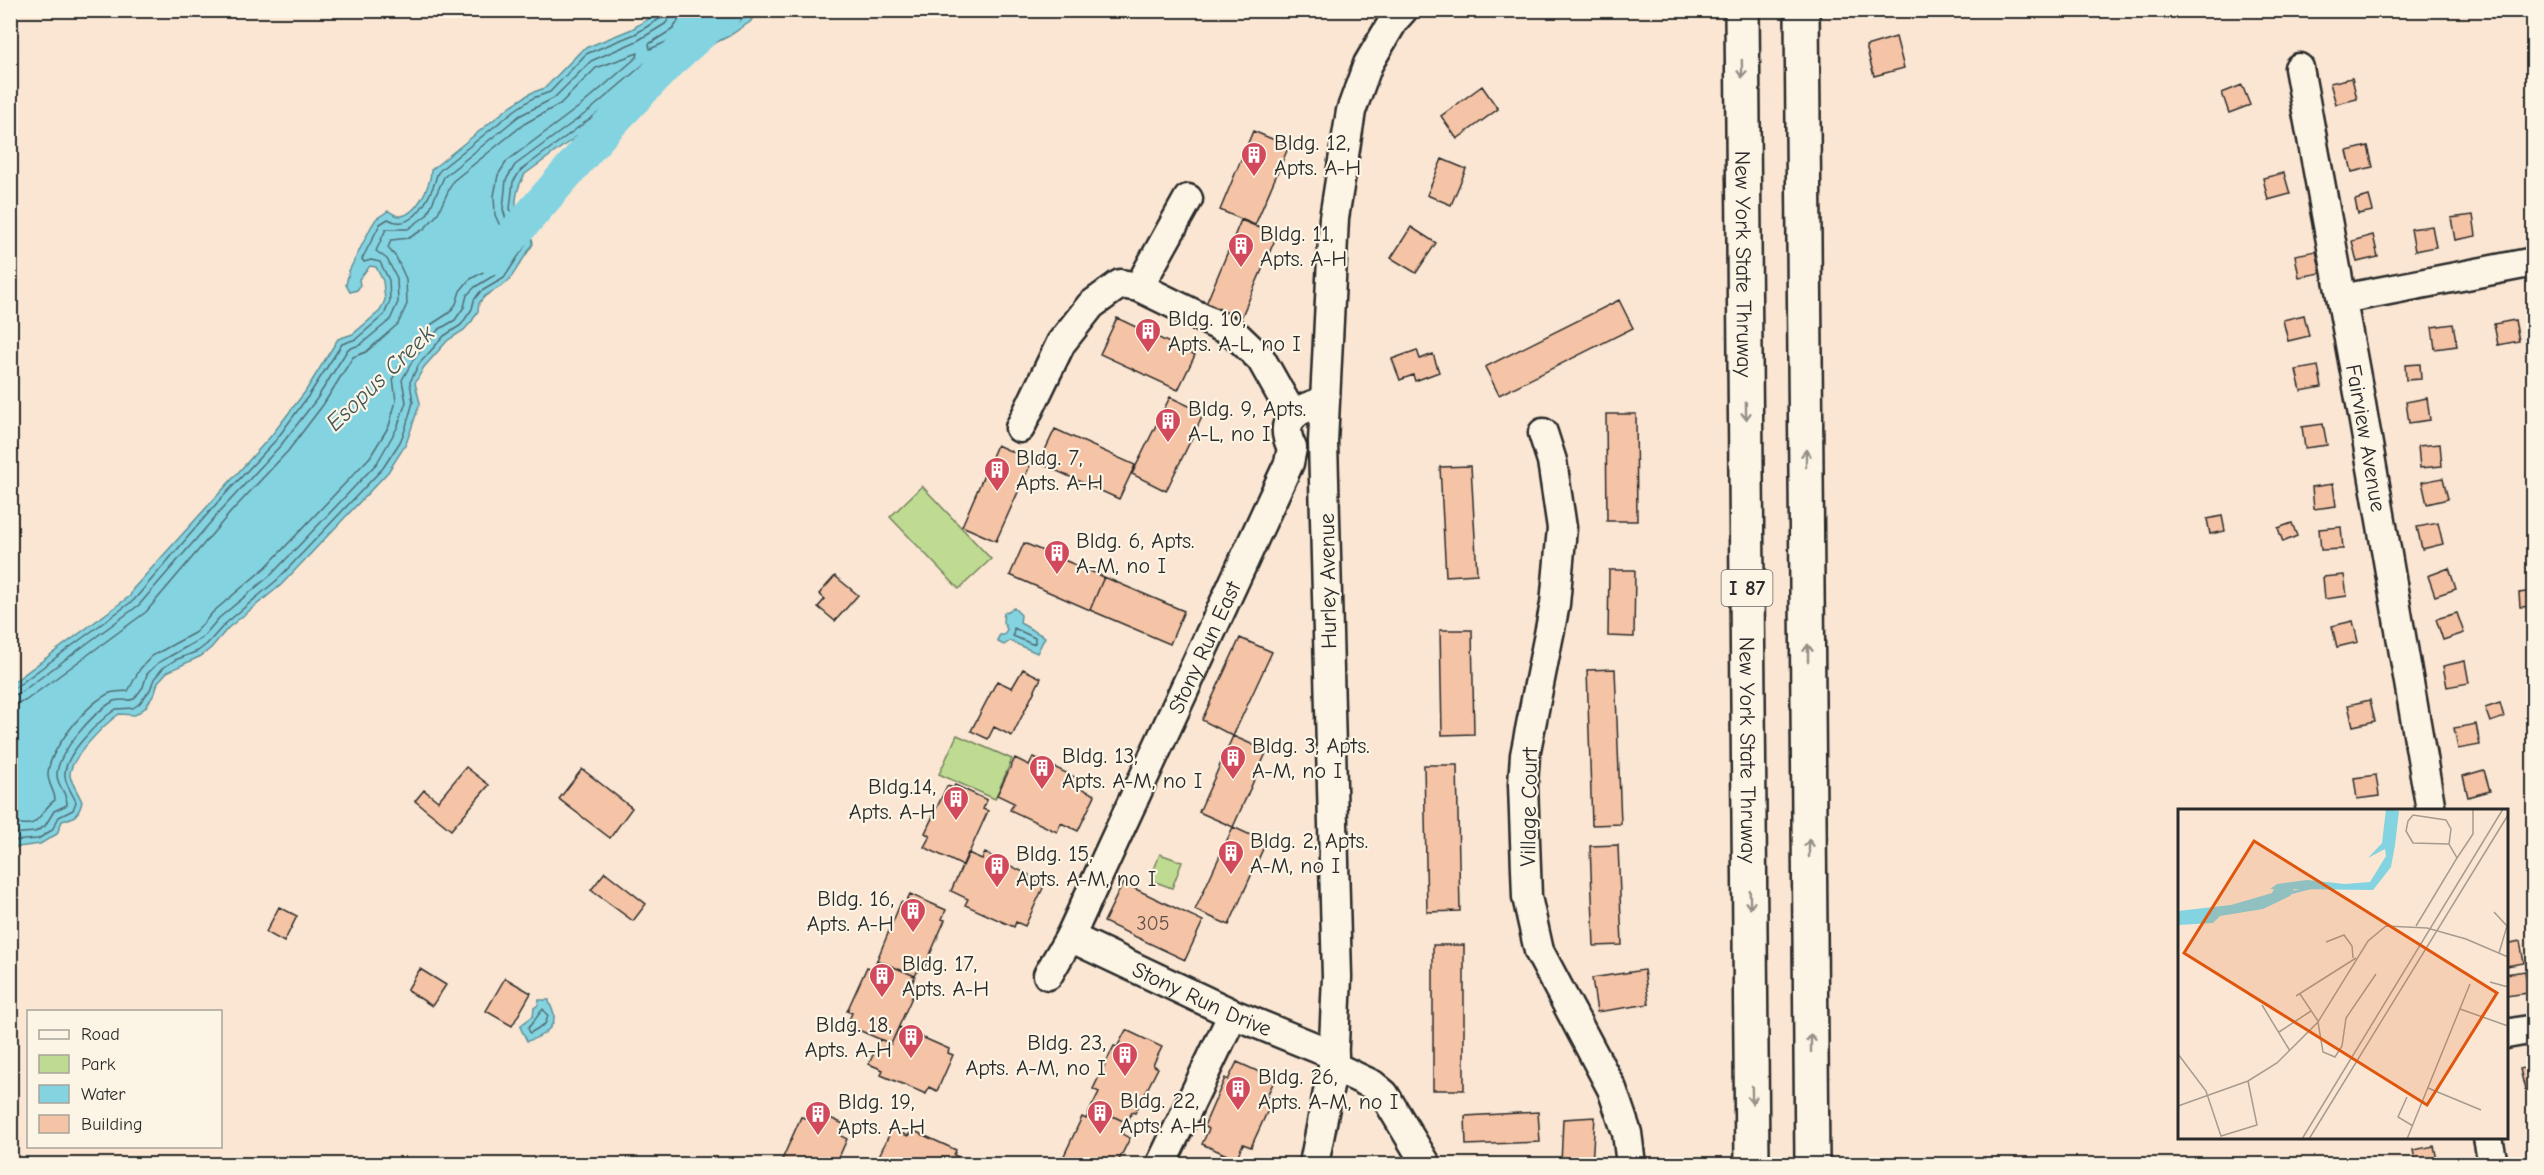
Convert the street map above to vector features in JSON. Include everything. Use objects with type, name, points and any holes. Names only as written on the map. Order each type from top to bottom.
[{"type":"highway","name":"New York State Thruway","points":[[1742,10],[1752,1164]]},
{"type":"highway","points":[[1802,10],[1812,1164]]},
{"type":"street","name":"Hurley Avenue","points":[[1314,1164],[1334,1060],[1337,977],[1323,442],[1334,218],[1351,111],[1368,64],[1394,20],[1403,10]]},
{"type":"street","name":"Fairview Avenue","points":[[2299,68],[2342,299],[2431,809]]},
{"type":"street","points":[[1139,287],[1188,199]]},
{"type":"street","points":[[2342,299],[2534,262]]},
{"type":"street","points":[[1020,428],[1061,343],[1091,305],[1120,284],[1139,287],[1234,334],[1261,359],[1293,416],[1306,406],[1324,402]]},
{"type":"street","name":"Stony Run East","points":[[1048,975],[1070,937],[1179,706],[1288,464],[1292,448],[1286,437],[1286,427],[1293,416]]},
{"type":"street","name":"Village Court","points":[[1544,433],[1552,461],[1562,528],[1555,604],[1525,755],[1523,784],[1527,897],[1539,951],[1612,1089],[1627,1133],[1631,1164]]},
{"type":"street","points":[[1292,448],[1302,449],[1323,442]]},
{"type":"street","name":"Stony Run Drive","points":[[1070,937],[1334,1060]]},
{"type":"street","points":[[1161,1164],[1233,1014]]},
{"type":"street","points":[[2508,1034],[2534,1029]]},
{"type":"street","points":[[1334,1060],[1384,1094],[1426,1164]]},
{"type":"street","points":[[2488,1139],[2493,1164]]},
{"type":"green space","points":[[922,486],[991,559],[959,589],[890,517]]},
{"type":"green space","points":[[957,735],[1012,759],[995,799],[939,774]]},
{"type":"green space","points":[[1160,854],[1182,862],[1172,888],[1150,880]]},
{"type":"water","points":[[661,11],[758,11],[750,22],[729,36],[651,75],[599,120],[525,174],[518,190],[516,208],[520,219],[530,233],[533,244],[508,282],[485,296],[479,303],[478,311],[472,321],[464,330],[448,340],[424,367],[415,383],[420,403],[406,444],[388,472],[281,585],[228,628],[201,656],[167,672],[158,682],[155,693],[145,708],[135,715],[119,714],[89,742],[75,761],[70,776],[82,802],[81,806],[76,815],[62,821],[57,834],[40,844],[11,848],[11,684],[130,596],[133,589],[271,436],[305,392],[338,339],[353,334],[380,311],[385,300],[383,281],[376,267],[370,266],[359,279],[360,286],[357,290],[350,292],[346,285],[349,271],[376,219],[388,211],[399,216],[412,210],[418,205],[426,191],[431,170],[512,105],[531,93],[545,88],[583,49],[632,29]]},
{"type":"water","points":[[1014,608],[1021,615],[1020,623],[1045,637],[1037,653],[1010,641],[1004,645],[998,642],[1000,635],[1004,635],[1007,629],[1003,622],[1004,613]]},
{"type":"water","points":[[539,1000],[549,1000],[554,1019],[546,1032],[527,1041],[521,1025],[533,1016],[534,1008],[538,1005]]},
{"type":"building","points":[[1896,37],[1904,68],[1874,76],[1866,46]]},
{"type":"building","points":[[2352,78],[2357,99],[2336,104],[2330,83]]},
{"type":"building","points":[[2242,85],[2250,105],[2229,113],[2222,93]]},
{"type":"building","points":[[1482,86],[1498,109],[1457,139],[1441,116]]},
{"type":"building","name":"Bldg. 12, Apts. A-H","points":[[1253,131],[1289,146],[1255,225],[1220,210]]},
{"type":"building","points":[[2368,146],[2373,167],[2352,172],[2347,151]]},
{"type":"building","points":[[1442,159],[1466,169],[1451,205],[1427,195]]},
{"type":"building","points":[[2284,173],[2290,194],[2268,200],[2263,178]]},
{"type":"building","points":[[2369,196],[2373,211],[2358,214],[2355,200]]},
{"type":"building","points":[[2473,215],[2476,236],[2455,240],[2451,218]]},
{"type":"building","name":"Bldg. 11, Apts. A-H","points":[[1241,220],[1277,235],[1241,318],[1206,304]]},
{"type":"building","points":[[2432,226],[2436,247],[2415,251],[2411,229]]},
{"type":"building","points":[[1411,227],[1436,243],[1416,273],[1391,258]]},
{"type":"building","points":[[2373,235],[2378,257],[2357,262],[2352,241]]},
{"type":"building","points":[[2316,251],[2321,273],[2299,277],[2295,255]]},
{"type":"building","points":[[1619,300],[1633,328],[1499,395],[1485,367]]},
{"type":"building","points":[[2304,315],[2309,336],[2288,341],[2283,320]]},
{"type":"building","name":"Bldg. 10, Apts. A-L, no I","points":[[1117,318],[1195,355],[1178,390],[1100,354]]},
{"type":"building","points":[[2515,320],[2519,341],[2498,345],[2494,324]]},
{"type":"building","points":[[2453,324],[2457,346],[2435,349],[2432,327]]},
{"type":"building","points":[[1417,350],[1420,359],[1433,354],[1439,372],[1415,381],[1413,375],[1400,380],[1392,359]]},
{"type":"building","points":[[2420,364],[2421,379],[2406,380],[2405,365]]},
{"type":"building","points":[[2318,366],[2322,387],[2301,391],[2296,370]]},
{"type":"building","name":"Bldg. 9, Apts. A-L, no I","points":[[1170,397],[1204,413],[1166,491],[1132,474]]},
{"type":"building","points":[[2427,398],[2430,420],[2409,423],[2406,402]]},
{"type":"building","points":[[1606,414],[1636,414],[1637,521],[1607,521]]},
{"type":"building","points":[[2323,424],[2327,445],[2305,448],[2302,427]]},
{"type":"building","points":[[1055,429],[1135,465],[1119,499],[1039,463]]},
{"type":"building","points":[[2440,444],[2442,466],[2420,468],[2418,446]]},
{"type":"building","name":"Bldg. 7, Apts. A-H","points":[[997,445],[1032,461],[996,541],[962,526]]},
{"type":"building","points":[[1471,466],[1477,574],[1446,576],[1440,467]]},
{"type":"building","points":[[2443,478],[2448,499],[2427,504],[2422,482]]},
{"type":"building","points":[[2333,484],[2336,506],[2314,509],[2312,487]]},
{"type":"building","points":[[2222,516],[2225,531],[2210,534],[2207,519]]},
{"type":"building","points":[[2292,523],[2297,536],[2283,542],[2278,528]]},
{"type":"building","points":[[2438,523],[2443,544],[2422,549],[2417,527]]},
{"type":"building","points":[[2341,527],[2343,549],[2321,550],[2319,529]]},
{"type":"building","name":"Bldg. 6, Apts. A-M, no I","points":[[1024,543],[1104,577],[1090,610],[1010,575]]},
{"type":"building","points":[[2449,568],[2456,589],[2435,596],[2428,576]]},
{"type":"building","points":[[1609,570],[1635,570],[1634,637],[1608,636]]},
{"type":"building","points":[[2344,575],[2347,596],[2325,599],[2323,577]]},
{"type":"building","points":[[835,576],[858,595],[835,621],[818,607],[825,599],[819,594]]},
{"type":"building","points":[[1104,577],[1184,611],[1170,644],[1090,610]]},
{"type":"building","points":[[2533,591],[2534,606],[2520,607],[2519,593]]},
{"type":"building","points":[[2457,613],[2464,633],[2443,640],[2436,619]]},
{"type":"building","points":[[2353,621],[2358,642],[2337,647],[2332,626]]},
{"type":"building","points":[[1440,630],[1472,630],[1474,734],[1442,735]]},
{"type":"building","points":[[1240,638],[1272,652],[1233,736],[1202,720]]},
{"type":"building","points":[[2465,661],[2469,683],[2447,687],[2443,666]]},
{"type":"building","points":[[1023,669],[1041,678],[1012,736],[994,727],[988,739],[971,731],[997,681],[1012,688]]},
{"type":"building","points":[[1615,669],[1621,824],[1592,825],[1587,670]]},
{"type":"building","points":[[2370,700],[2375,721],[2353,726],[2348,705]]},
{"type":"building","points":[[2500,703],[2504,717],[2490,722],[2485,708]]},
{"type":"building","points":[[2476,724],[2480,745],[2458,749],[2454,728]]},
{"type":"building","name":"Bldg. 3, Apts. A-M, no I","points":[[1233,736],[1267,751],[1233,827],[1199,812]]},
{"type":"building","name":"Bldg. 13, Apts. A-M, no I","points":[[1033,757],[1079,779],[1076,786],[1095,795],[1078,831],[1061,823],[1057,832],[1010,810],[1014,803],[997,795],[1015,758],[1029,765]]},
{"type":"building","points":[[1424,765],[1457,765],[1460,911],[1427,912]]},
{"type":"building","points":[[466,767],[489,785],[451,830],[415,801],[424,790],[438,801]]},
{"type":"building","points":[[582,769],[632,808],[610,838],[559,799]]},
{"type":"building","points":[[2484,770],[2490,791],[2468,797],[2463,776]]},
{"type":"building","points":[[2376,775],[2379,796],[2357,799],[2354,778]]},
{"type":"building","name":"Bldg.14, Apts. A-H","points":[[955,785],[987,800],[983,809],[988,811],[963,866],[924,847],[930,836],[925,833],[947,786],[953,788]]},
{"type":"building","name":"Bldg. 2, Apts. A-M, no I","points":[[1233,827],[1266,842],[1229,925],[1195,910]]},
{"type":"building","points":[[1618,845],[1622,945],[1594,946],[1590,846]]},
{"type":"building","name":"Bldg. 15, Apts. A-M, no I","points":[[968,853],[982,859],[985,853],[1029,875],[1028,879],[1044,886],[1025,926],[1016,922],[1014,927],[965,905],[968,899],[951,891]]},
{"type":"building","points":[[605,872],[646,904],[633,921],[591,890]]},
{"type":"building","points":[[1123,883],[1203,921],[1185,960],[1104,922]]},
{"type":"building","name":"Bldg. 16, Apts. A-H","points":[[910,894],[946,910],[942,919],[945,920],[925,966],[921,964],[915,976],[877,960],[901,902],[905,904]]},
{"type":"building","points":[[279,907],[297,916],[284,942],[266,932]]},
{"type":"building","points":[[2520,941],[2524,963],[2508,966],[2508,944]]},
{"type":"building","points":[[1433,945],[1464,945],[1464,1090],[1433,1090]]},
{"type":"building","name":"Bldg. 17, Apts. A-H","points":[[877,960],[915,976],[912,984],[917,986],[891,1044],[847,1025],[852,1013],[847,1011],[867,967],[873,969]]},
{"type":"building","points":[[420,969],[446,985],[432,1006],[407,990]]},
{"type":"building","points":[[1644,970],[1649,1004],[1597,1012],[1592,978]]},
{"type":"building","points":[[2525,971],[2528,993],[2508,996],[2508,974]]},
{"type":"building","points":[[505,978],[531,993],[512,1026],[486,1011]]},
{"type":"building","name":"Bldg. 18, Apts. A-H","points":[[899,1027],[949,1049],[948,1053],[953,1055],[937,1091],[929,1087],[926,1094],[881,1075],[883,1070],[869,1064],[880,1039],[891,1044]]},
{"type":"building","name":"Bldg. 23, Apts. A-M, no I","points":[[1126,1030],[1162,1047],[1153,1065],[1158,1068],[1135,1113],[1132,1112],[1127,1123],[1092,1106],[1099,1092],[1093,1089],[1114,1046],[1117,1047]]},
{"type":"building","name":"Bldg. 26, Apts. A-M, no I","points":[[1237,1062],[1275,1079],[1267,1096],[1273,1099],[1251,1147],[1243,1144],[1236,1159],[1202,1144],[1209,1129],[1204,1126],[1225,1078],[1228,1080]]},
{"type":"building","points":[[2534,1066],[2534,1088],[2525,1090],[2520,1069]]},
{"type":"building","name":"Bldg. 22, Apts. A-H","points":[[1092,1106],[1127,1123],[1122,1134],[1130,1138],[1117,1164],[1068,1164],[1062,1160],[1082,1117],[1086,1119]]},
{"type":"building","name":"Bldg. 19, Apts. A-H","points":[[809,1109],[846,1125],[841,1136],[847,1139],[836,1164],[784,1164],[781,1162],[801,1117],[805,1118]]},
{"type":"building","points":[[1538,1112],[1540,1142],[1466,1145],[1465,1116]]},
{"type":"building","points":[[1595,1117],[1592,1164],[1561,1164],[1563,1119]]},
{"type":"building","points":[[892,1129],[908,1136],[912,1130],[956,1150],[954,1155],[972,1163],[881,1164],[876,1162]]},
{"type":"building","points":[[2434,1146],[2438,1164],[2416,1164],[2413,1150]]},
{"type":"building","points":[[1222,1153],[1236,1159],[1248,1164],[1216,1164]]},
{"type":"waterway","name":"Esopus Creek","points":[[493,258],[606,128],[671,60],[727,10]]},
{"type":"place","name":"Bldg. 12, Apts. A-H","points":[[1254,178]]},
{"type":"place","name":"Bldg. 11, Apts. A-H","points":[[1241,269]]},
{"type":"place","name":"Bldg. 10, Apts. A-L, no I","points":[[1148,354]]},
{"type":"place","name":"Bldg. 9, Apts. A-L, no I","points":[[1168,444]]},
{"type":"place","name":"Bldg. 7, Apts. A-H","points":[[997,493]]},
{"type":"place","name":"Bldg. 6, Apts. A-M, no I","points":[[1057,576]]},
{"type":"place","name":"Bldg. 3, Apts. A-M, no I","points":[[1233,781]]},
{"type":"place","name":"Bldg. 13, Apts. A-M, no I","points":[[1042,791]]},
{"type":"place","name":"Bldg.14, Apts. A-H","points":[[956,822]]},
{"type":"place","name":"Bldg. 2, Apts. A-M, no I","points":[[1231,876]]},
{"type":"place","name":"Bldg. 15, Apts. A-M, no I","points":[[997,889]]},
{"type":"place","name":"Bldg. 16, Apts. A-H","points":[[913,934]]},
{"type":"place","name":"Bldg. 17, Apts. A-H","points":[[882,999]]},
{"type":"place","name":"Bldg. 18, Apts. A-H","points":[[911,1060]]},
{"type":"place","name":"Bldg. 23, Apts. A-M, no I","points":[[1125,1078]]},
{"type":"place","name":"Bldg. 26, Apts. A-M, no I","points":[[1238,1112]]},
{"type":"place","name":"Bldg. 22, Apts. A-H","points":[[1100,1136]]},
{"type":"place","name":"Bldg. 19, Apts. A-H","points":[[818,1137]]}]
